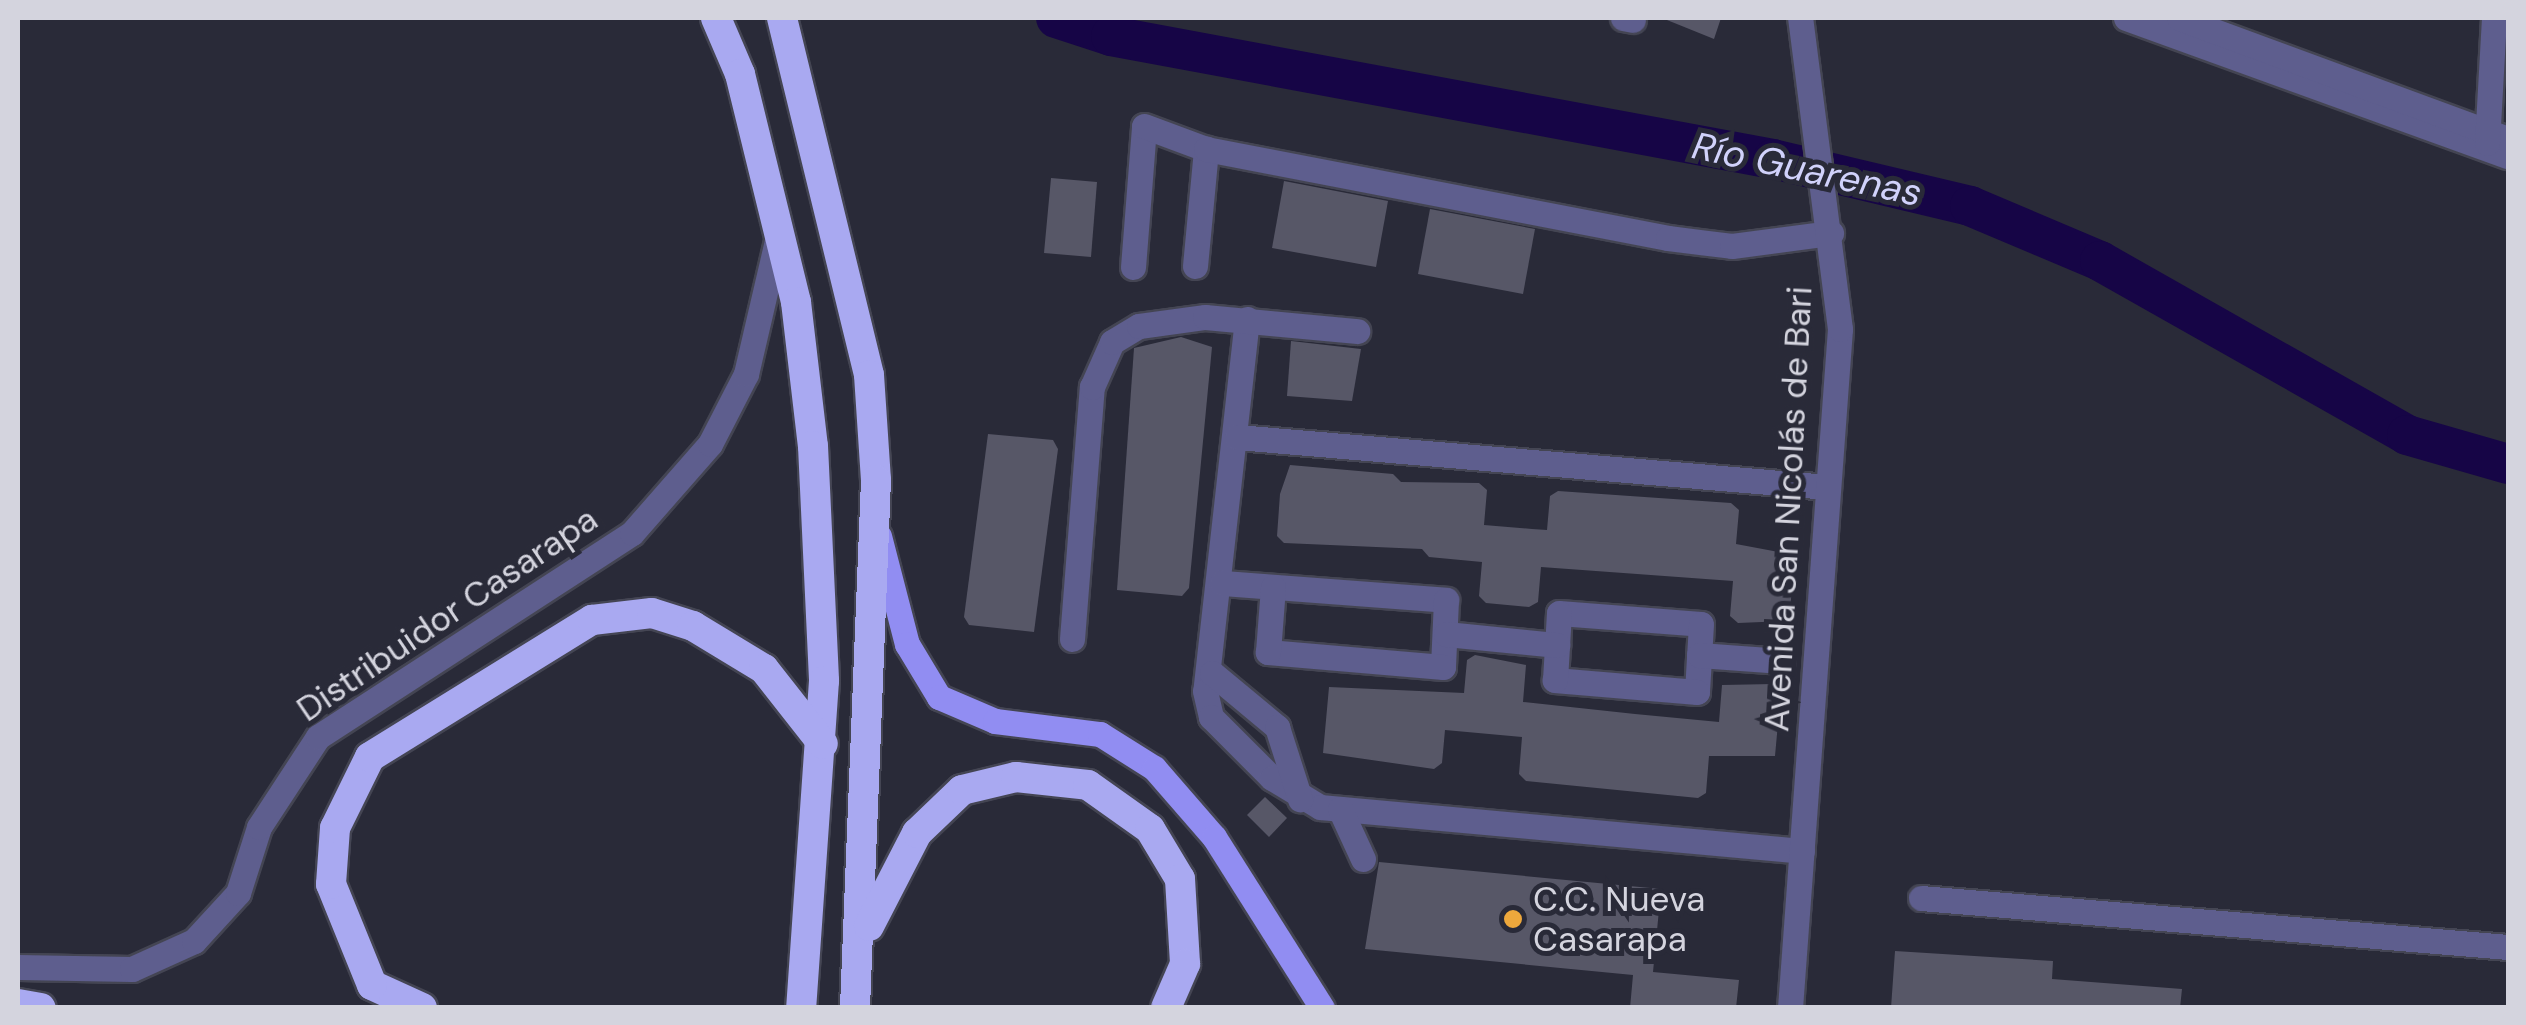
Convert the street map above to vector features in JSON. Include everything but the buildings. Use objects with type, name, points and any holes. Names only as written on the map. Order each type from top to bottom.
[{"type":"highway","points":[[716,18],[740,74],[796,302],[813,446],[825,614],[823,744],[801,1008]]},
{"type":"highway","points":[[782,18],[869,375],[875,522],[862,942],[855,1008]]},
{"type":"highway","points":[[422,1008],[372,984],[331,884],[334,828],[370,757],[592,620],[652,613],[706,633],[764,670],[823,744]]},
{"type":"highway","points":[[862,942],[897,862],[946,802],[986,782],[1068,781],[1132,811],[1168,851],[1186,906],[1187,939],[1166,1008]]},
{"type":"highway","points":[[18,1004],[41,1008]]},
{"type":"main road","points":[[875,522],[907,644],[932,690],[994,721],[1100,734],[1154,768],[1214,836],[1322,1008]]},
{"type":"street","name":"Avenida San Nicolás de Bari","points":[[1790,1008],[1840,329],[1832,243],[1800,18]]},
{"type":"street","points":[[2126,18],[2498,144]]},
{"type":"street","points":[[2179,18],[2498,144]]},
{"type":"street","points":[[2494,18],[2498,144]]},
{"type":"street","points":[[1132,268],[1144,126],[1206,148],[1668,238],[1732,246],[1832,243]]},
{"type":"street","points":[[1195,266],[1206,148]]},
{"type":"street","name":"Distribuidor Casarapa","points":[[18,967],[132,969],[194,941],[238,893],[259,827],[318,737],[632,534],[710,444],[746,374],[779,232]]},
{"type":"street","points":[[1072,639],[1099,360],[1139,326],[1247,319],[1358,330]]},
{"type":"street","points":[[1247,319],[1212,674],[1205,691],[1211,717],[1300,799],[1340,809],[1802,850]]},
{"type":"street","points":[[1237,437],[1828,486]]},
{"type":"street","points":[[1222,582],[1446,600],[1443,668],[1268,652],[1273,587]]},
{"type":"street","points":[[1559,613],[1702,624],[1697,692],[1555,680],[1557,645],[1559,613]]},
{"type":"street","points":[[1446,634],[1557,645]]},
{"type":"street","points":[[1700,655],[1782,661]]},
{"type":"street","points":[[1212,674],[1277,727],[1300,799]]},
{"type":"street","points":[[1340,809],[1363,859]]},
{"type":"street","points":[[1922,898],[2508,946]]},
{"type":"waterway","name":"Río Guarenas","points":[[1056,18],[1111,36],[1773,159],[1970,206],[2100,261],[2407,435],[2508,464]]},
{"type":"place","name":"C.C. Nueva Casarapa","points":[[1513,919]]}]
